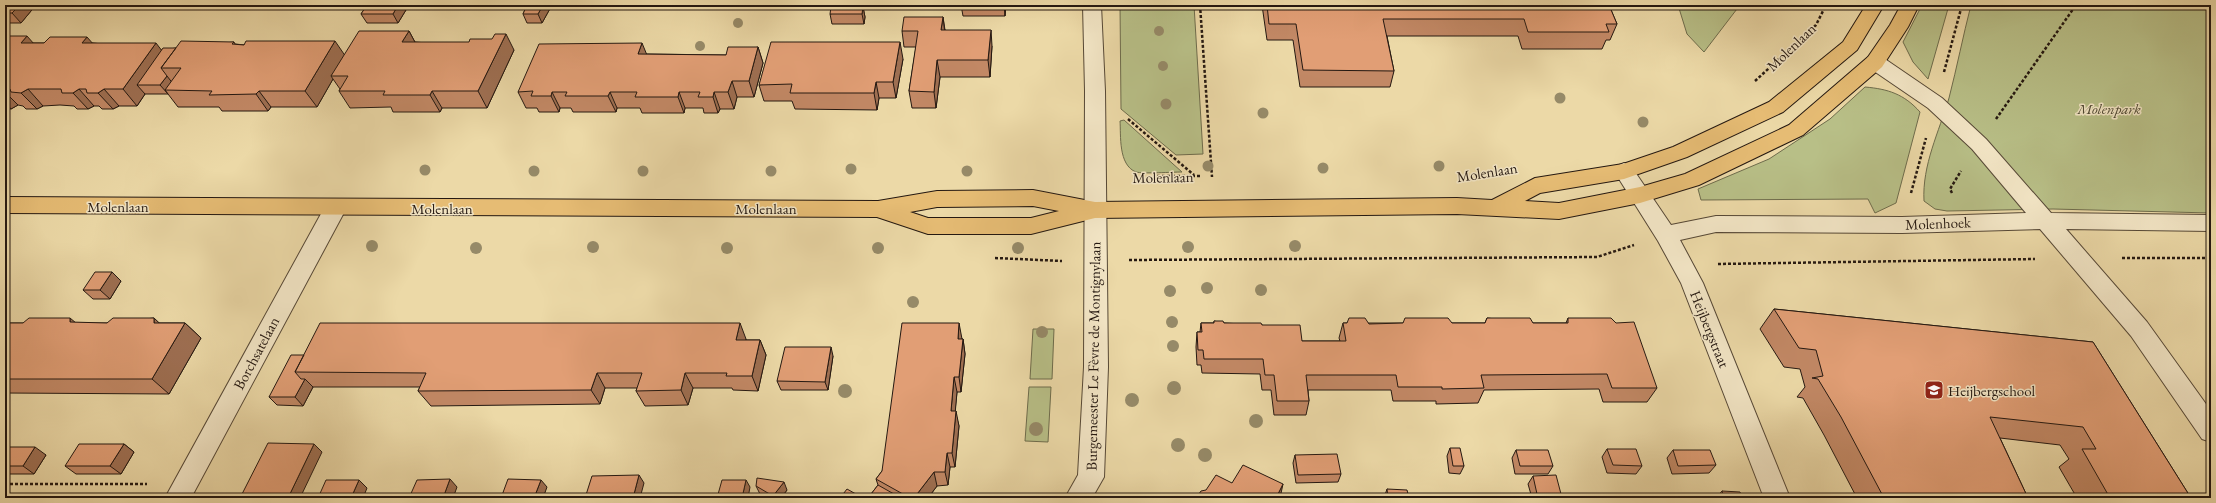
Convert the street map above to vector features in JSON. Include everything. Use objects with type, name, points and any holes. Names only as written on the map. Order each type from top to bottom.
[{"type":"main road","name":"Molenlaan","points":[[1497,207],[1535,186],[1624,170],[1680,152],[1776,107],[1850,46],[1875,5]]},
{"type":"main road","name":"Molenlaan","points":[[5,205],[336,208],[878,209],[928,226],[1031,226],[1095,210],[1497,207],[1559,211],[1640,195],[1692,180],[1796,130],[1875,62],[1899,27],[1910,5]]},
{"type":"street","name":"Burgemeester Le Fèvre de Montignylaan","points":[[1078,498],[1091,478],[1096,367],[1095,91],[1092,5]]},
{"type":"street","points":[[1875,62],[1935,103],[1979,144],[2139,329],[2211,432]]},
{"type":"street","name":"Heijbergstraat","points":[[1624,170],[1666,236],[1692,283],[1777,498]]},
{"type":"street","name":"Borchsatelaan","points":[[181,491],[336,208]]},
{"type":"street","name":"Molenhoek","points":[[1666,236],[1716,224],[1902,225],[2047,221],[2211,223]]},
{"type":"path","points":[[1200,5],[1212,177]]},
{"type":"path","name":"Molenlaan","points":[[1751,85],[1816,25],[1826,5]]},
{"type":"path","points":[[1095,91],[1194,176]]},
{"type":"path","name":"Molenlaan","points":[[1469,176],[1499,170]]},
{"type":"path","name":"Molenlaan","points":[[1155,176],[1220,177]]},
{"type":"path","points":[[1096,260],[1597,257],[1666,236]]},
{"type":"path","points":[[1682,265],[2078,258],[2211,258]]},
{"type":"path","points":[[5,484],[181,491]]},
{"type":"green space","points":[[1120,5],[1194,5],[1203,154],[1176,155],[1121,109]]},
{"type":"green space","points":[[1678,5],[1740,5],[1704,52],[1687,34]]},
{"type":"green space","points":[[1922,5],[1949,5],[1928,79],[1913,62],[1903,42]]},
{"type":"green space","name":"Molenpark","points":[[1971,5],[2211,5],[2211,213],[2053,209],[1947,211],[1935,209],[1924,201],[1924,188],[1928,162],[1949,98]]},
{"type":"green space","points":[[1865,87],[1881,89],[1902,97],[1920,112],[1896,203],[1875,213],[1868,199],[1701,200],[1698,189],[1769,159],[1830,119]]},
{"type":"green space","points":[[1124,120],[1182,172],[1140,173],[1130,168],[1123,156],[1121,141],[1120,121]]},
{"type":"green space","points":[[1033,329],[1054,329],[1052,379],[1030,379]]},
{"type":"green space","points":[[1029,387],[1051,387],[1048,442],[1025,441]]},
{"type":"building","points":[[5,5],[20,5],[12,13],[5,13]]},
{"type":"building","points":[[367,5],[398,5],[393,14],[361,14]]},
{"type":"building","points":[[527,5],[543,5],[538,14],[523,14]]},
{"type":"building","points":[[1267,5],[1609,5],[1617,24],[1606,24],[1609,32],[1528,32],[1524,19],[1383,19],[1394,71],[1303,70],[1296,24],[1269,24]]},
{"type":"building","points":[[831,7],[863,7],[862,14],[830,14]]},
{"type":"building","points":[[904,17],[943,17],[941,30],[991,30],[988,60],[937,60],[934,92],[909,91],[918,31],[902,31]]},
{"type":"building","points":[[359,31],[409,31],[402,42],[469,42],[470,39],[492,39],[495,34],[506,34],[478,91],[432,91],[430,95],[383,95],[385,91],[339,91],[348,76],[331,76]]},
{"type":"building","points":[[5,36],[27,36],[21,43],[44,43],[50,37],[87,37],[82,43],[156,43],[123,89],[104,89],[98,93],[87,93],[86,89],[79,89],[73,93],[62,93],[61,89],[28,89],[21,93],[11,92],[10,89],[5,89]]},
{"type":"building","points":[[181,41],[234,42],[232,44],[244,45],[246,41],[335,41],[305,91],[259,91],[256,94],[209,95],[212,91],[165,90],[181,68],[161,68]]},
{"type":"building","points":[[771,42],[900,42],[893,82],[876,82],[874,93],[790,93],[792,84],[759,85]]},
{"type":"building","points":[[642,43],[638,54],[726,55],[728,47],[758,47],[749,81],[732,81],[728,92],[714,92],[713,97],[698,97],[700,92],[679,92],[678,97],[635,97],[637,92],[610,92],[608,96],[565,96],[567,92],[552,92],[551,96],[531,96],[533,91],[518,92],[539,44]]},
{"type":"building","points":[[163,48],[176,48],[161,68],[167,76],[160,85],[137,85]]},
{"type":"building","points":[[95,272],[112,272],[100,290],[83,290]]},
{"type":"building","points":[[1774,309],[2093,342],[2191,498],[2110,498],[2082,449],[2096,449],[2083,427],[1990,417],[2028,498],[1884,498],[1841,417],[1818,379],[1812,378],[1823,376],[1816,350],[1799,348]]},
{"type":"building","points":[[29,318],[70,318],[70,322],[107,323],[113,318],[154,318],[154,323],[185,323],[152,379],[5,379],[5,323],[23,323]]},
{"type":"building","points":[[1349,318],[1365,318],[1369,324],[1403,323],[1405,318],[1448,318],[1452,323],[1485,323],[1487,318],[1530,318],[1533,323],[1568,323],[1568,318],[1611,318],[1616,323],[1634,322],[1657,388],[1612,388],[1607,374],[1481,375],[1484,388],[1442,389],[1442,387],[1398,387],[1396,375],[1306,375],[1309,401],[1277,401],[1274,375],[1265,375],[1263,359],[1204,359],[1203,350],[1198,350],[1197,332],[1202,332],[1201,323],[1223,321],[1224,323],[1261,323],[1262,325],[1300,325],[1302,341],[1346,341],[1343,323],[1347,323]]},
{"type":"building","points":[[320,323],[740,323],[736,340],[760,340],[752,376],[726,376],[727,373],[685,373],[681,390],[636,391],[642,373],[597,373],[591,390],[418,391],[426,373],[295,372]]},
{"type":"building","points":[[902,323],[959,323],[958,339],[963,339],[959,377],[954,377],[951,411],[956,411],[952,453],[947,453],[945,472],[934,472],[914,498],[910,498],[876,479],[882,471]]},
{"type":"building","points":[[785,347],[831,347],[825,382],[777,381]]},
{"type":"building","points":[[291,355],[304,355],[295,372],[301,379],[305,379],[295,397],[269,397]]},
{"type":"building","points":[[268,443],[314,444],[288,498],[240,498]]},
{"type":"building","points":[[79,444],[124,444],[110,466],[65,466]]},
{"type":"building","points":[[5,447],[35,447],[23,466],[5,466]]},
{"type":"building","points":[[1450,448],[1460,448],[1464,466],[1453,466]]},
{"type":"building","points":[[1607,449],[1636,449],[1642,466],[1613,465]]},
{"type":"building","points":[[1516,450],[1548,450],[1553,466],[1520,466]]},
{"type":"building","points":[[1673,450],[1710,450],[1716,465],[1678,466]]},
{"type":"building","points":[[1337,454],[1341,474],[1298,475],[1295,455]]},
{"type":"building","points":[[1243,465],[1283,484],[1276,498],[1196,498],[1201,491],[1206,490],[1216,475],[1232,483]]},
{"type":"building","points":[[639,475],[633,498],[585,498],[592,476]]},
{"type":"building","points":[[1556,475],[1561,494],[1537,494],[1533,476]]},
{"type":"building","points":[[757,478],[784,482],[773,496],[756,486]]},
{"type":"building","points":[[450,479],[443,498],[409,498],[417,480]]},
{"type":"building","points":[[508,479],[541,480],[534,498],[501,498]]},
{"type":"building","points":[[326,480],[359,480],[351,498],[318,498]]},
{"type":"building","points":[[722,480],[746,480],[742,498],[717,498]]},
{"type":"building","points":[[878,485],[901,498],[868,498]]},
{"type":"building","points":[[847,489],[863,498],[840,498]]},
{"type":"building","points":[[1387,489],[1407,490],[1409,498],[1388,498]]},
{"type":"building","points":[[1722,491],[1740,492],[1742,498],[1724,498]]},
{"type":"place","name":"Heijbergschool","points":[[1934,390]]}]
